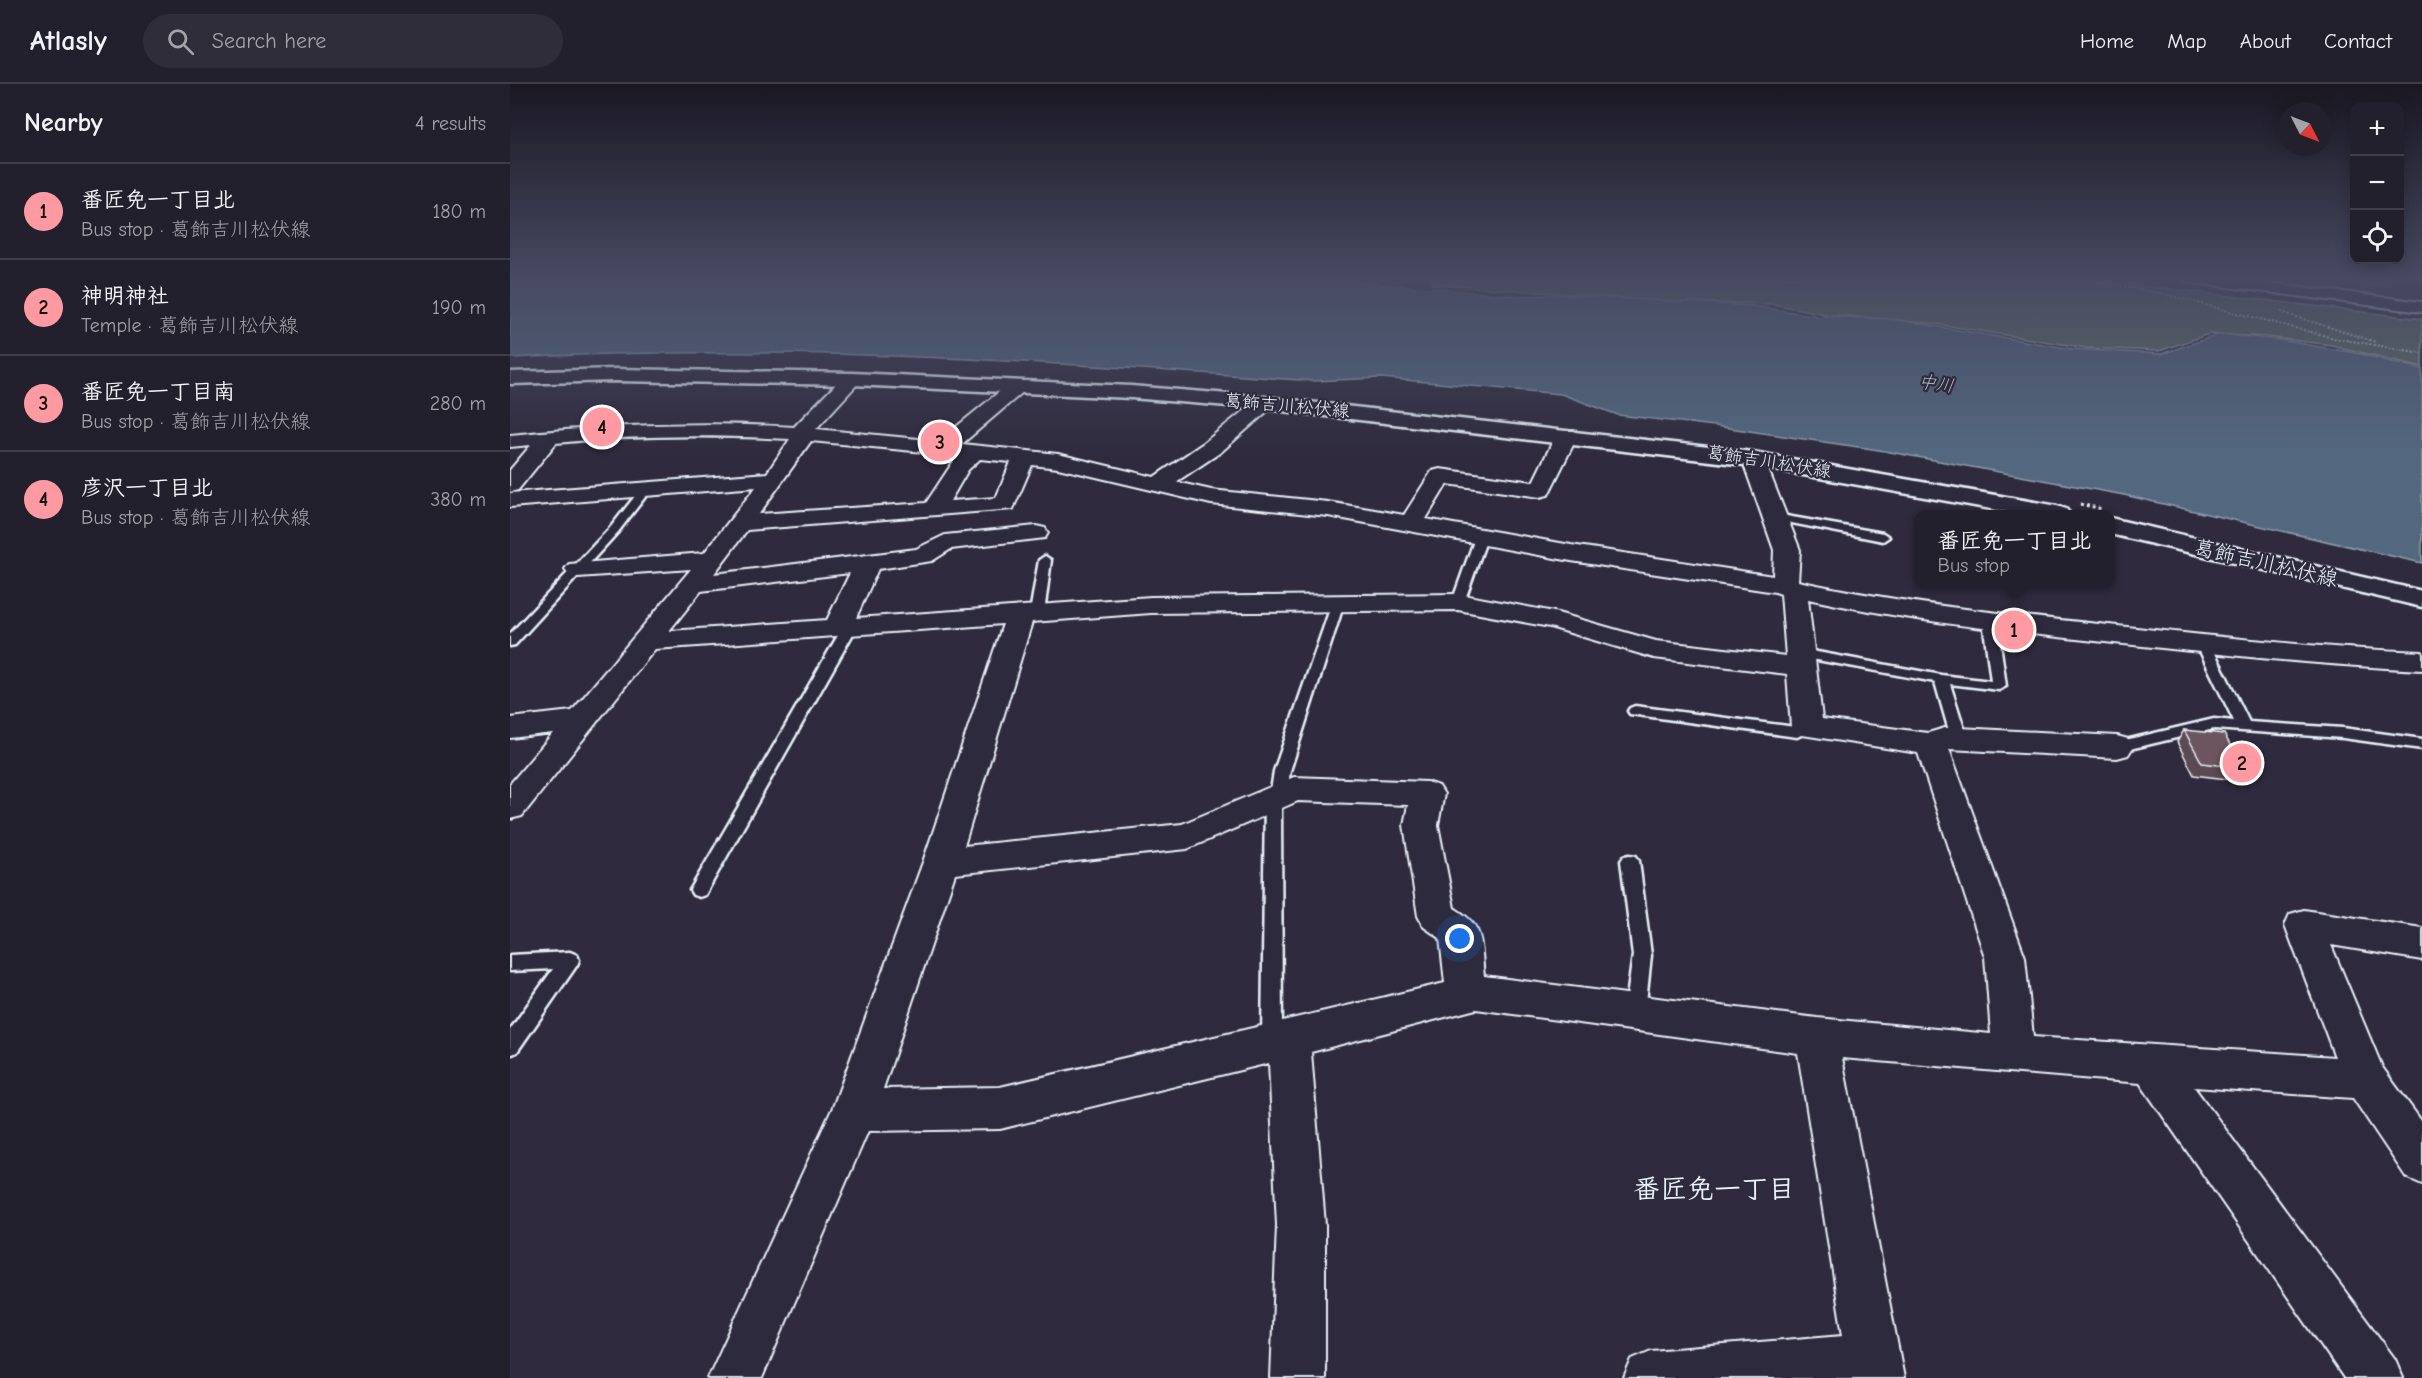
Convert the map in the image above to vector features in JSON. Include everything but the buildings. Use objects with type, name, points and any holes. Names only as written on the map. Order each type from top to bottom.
[{"type":"main road","name":"葛飾吉川松伏線","points":[[510,378],[615,375],[852,379],[1265,403],[1567,435],[1753,459],[2034,510]]},
{"type":"main road","name":"葛飾吉川松伏線","points":[[2115,527],[2422,599]]},
{"type":"street","points":[[516,794],[581,720],[693,584],[774,479],[803,433],[852,379]]},
{"type":"street","points":[[944,448],[1017,387]]},
{"type":"street","points":[[1158,484],[1213,447],[1265,403]]},
{"type":"street","points":[[510,441],[550,436],[679,429],[803,433],[944,448],[1086,467],[1211,497],[1328,509],[1481,538],[1790,589],[1881,607],[2328,657],[2422,661]]},
{"type":"street","points":[[1410,525],[1440,476],[1540,490],[1567,435]]},
{"type":"street","points":[[510,485],[550,436]]},
{"type":"street","points":[[933,510],[959,467],[975,452]]},
{"type":"street","points":[[739,523],[1005,504],[1024,458]]},
{"type":"street","points":[[1753,459],[1787,550],[1807,727],[1945,741],[2117,747]]},
{"type":"street","points":[[510,500],[774,479]]},
{"type":"street","points":[[693,584],[922,556],[945,542],[1036,533]]},
{"type":"street","points":[[578,569],[710,560]]},
{"type":"street","points":[[844,626],[868,562]]},
{"type":"street","points":[[645,641],[1151,605],[1458,602],[1554,620],[1654,649],[1801,660]]},
{"type":"street","points":[[735,1378],[854,1110],[1029,614]]},
{"type":"street","points":[[510,728],[581,720]]},
{"type":"street","points":[[1945,741],[2005,957],[2014,1055]]},
{"type":"street","points":[[941,862],[1187,836],[1294,789],[1427,794],[1421,825],[1437,916],[1459,930],[1466,993]]},
{"type":"street","points":[[2422,945],[2304,925],[2365,1079],[2422,1161]]},
{"type":"street","points":[[854,1110],[1000,1108],[1281,1042],[1476,992],[1817,1037],[2014,1055],[2365,1079]]},
{"type":"street","points":[[1651,1378],[1876,1369],[1817,1037]]},
{"type":"street","points":[[1281,1042],[1301,1225],[1298,1378]]},
{"type":"street","points":[[2151,1063],[2376,1378]]},
{"type":"lane","points":[[510,642],[578,569],[647,488]]},
{"type":"lane","points":[[1775,517],[1883,537]]},
{"type":"lane","points":[[1458,602],[1481,538]]},
{"type":"lane","points":[[1029,614],[1045,560]]},
{"type":"lane","points":[[1281,1042],[1276,795],[1338,603]]},
{"type":"lane","points":[[1801,660],[1999,686],[1990,621]]},
{"type":"lane","points":[[699,890],[844,626]]},
{"type":"lane","points":[[2203,643],[2243,724]]},
{"type":"lane","points":[[1941,679],[1945,741]]},
{"type":"lane","points":[[1635,711],[1797,732],[1807,727]]},
{"type":"lane","points":[[2117,747],[2214,724],[2243,724],[2343,733],[2422,744]]},
{"type":"lane","points":[[1630,861],[1642,954],[1635,1012]]},
{"type":"lane","points":[[510,963],[570,960],[510,1046]]},
{"type":"path","points":[[2332,337],[2422,353]]},
{"type":"path","points":[[2362,337],[2389,346]]},
{"type":"green space","points":[[2020,337],[2199,337],[2159,351],[2087,348]]},
{"type":"green space","points":[[2271,337],[2422,337],[2422,367],[2331,345]]},
{"type":"water","name":"中川","points":[[510,337],[2003,337],[2073,349],[2161,354],[2210,337],[2281,340],[2361,354],[2422,369],[2422,563],[2124,495],[1879,450],[1715,426],[1618,415],[1561,394],[1381,378],[1314,381],[1113,367],[912,357],[711,353],[510,358]]},
{"type":"place","name":"彦沢一丁目北","points":[[602,427]]},
{"type":"place","name":"番匠免一丁目南","points":[[940,442]]},
{"type":"place","name":"番匠免一丁目北","points":[[2014,630]]},
{"type":"place","name":"神明神社","points":[[2242,763]]},
{"type":"district","name":"番匠免一丁目","points":[[1714,1189]]}]
